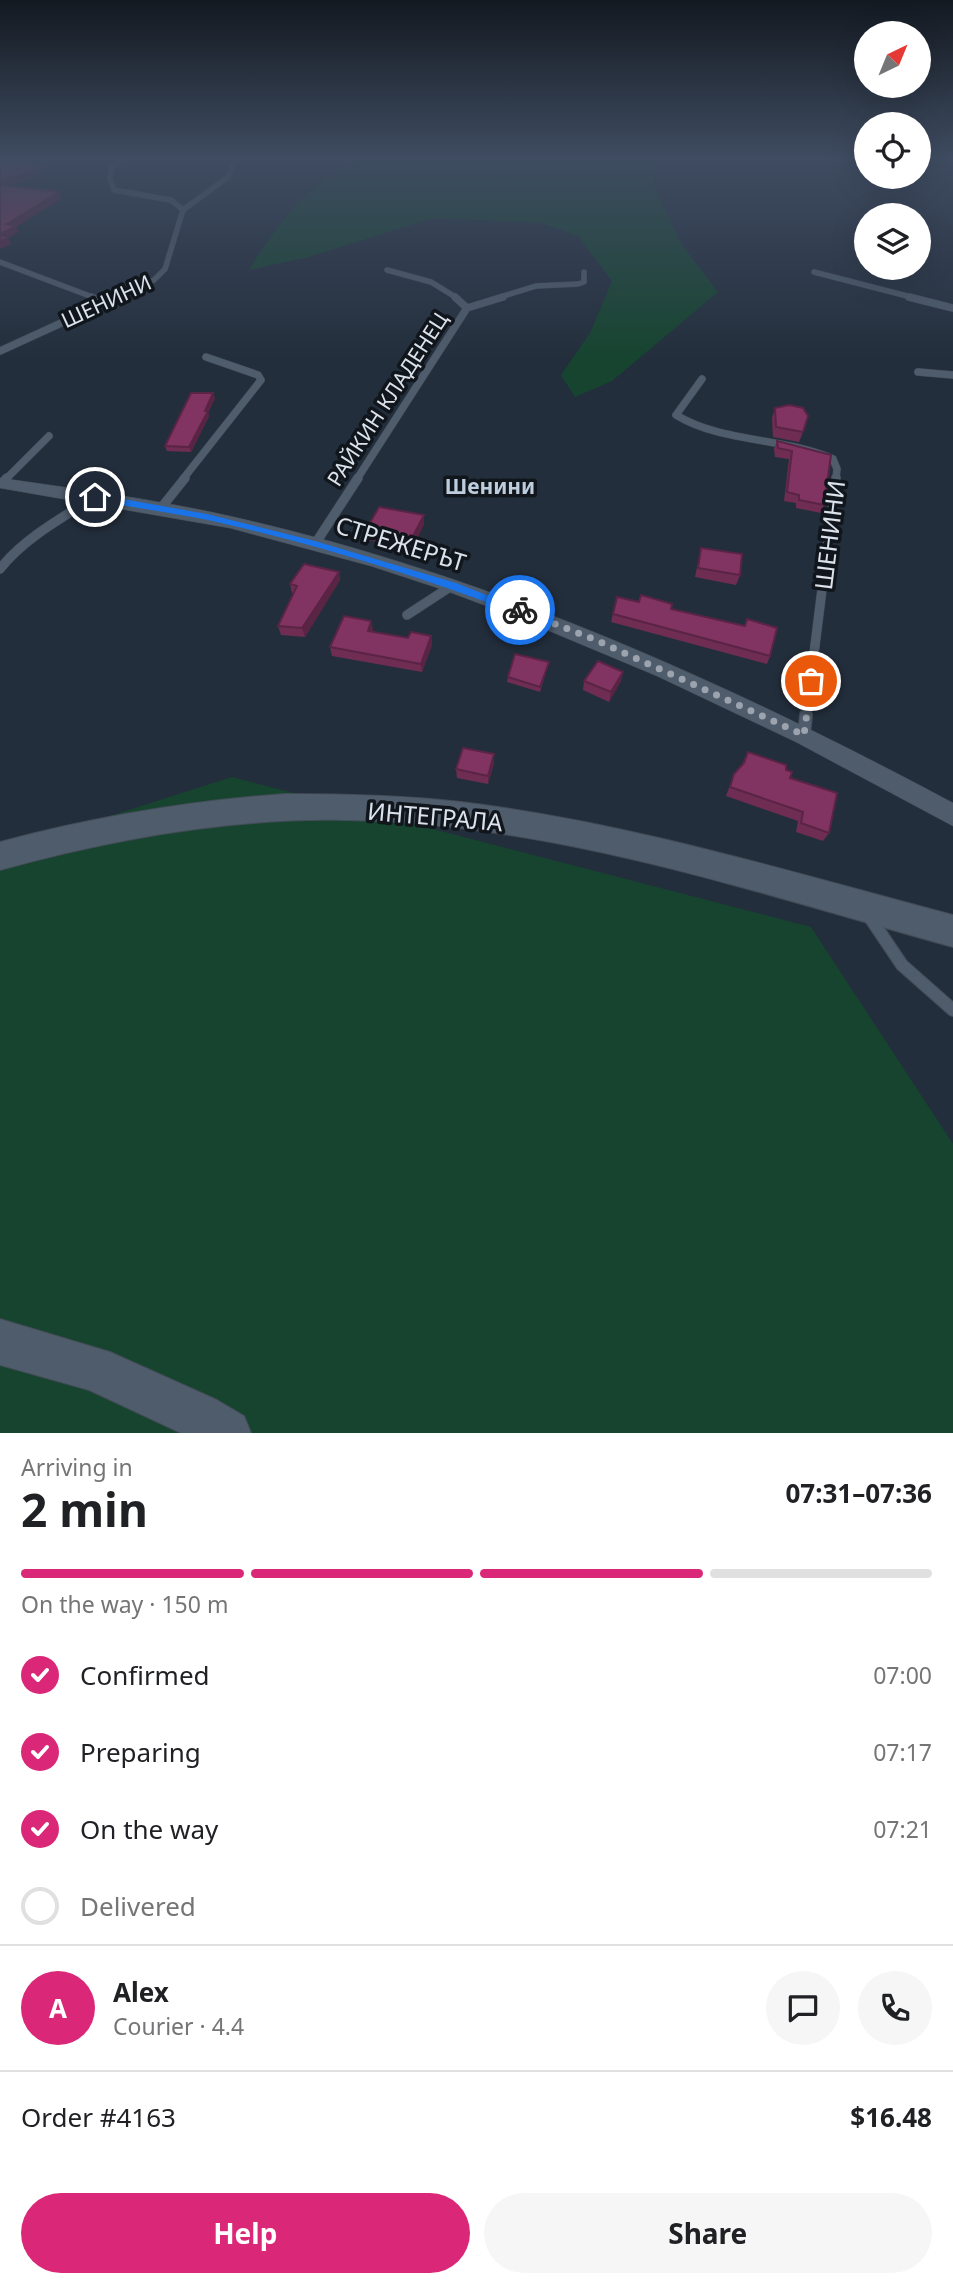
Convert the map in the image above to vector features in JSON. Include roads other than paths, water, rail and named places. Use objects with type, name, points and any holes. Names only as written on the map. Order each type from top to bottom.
[{"type":"street","name":"СТРЕЖЕРЪТ","points":[[1,483],[161,508],[315,544],[453,585],[596,640],[804,735],[953,815]]},
{"type":"street","name":"ИНТЕГРАЛА","points":[[0,856],[105,829],[236,809],[405,810],[458,814],[608,840],[864,907]]},
{"type":"street","points":[[864,907],[953,931]]},
{"type":"street","points":[[0,1342],[94,1368],[200,1417],[227,1433]]},
{"type":"lane","name":"ШЕНИНИ","points":[[0,351],[160,275],[165,268],[178,226]]},
{"type":"lane","points":[[0,262],[105,302]]},
{"type":"lane","points":[[387,270],[418,277],[451,290],[467,308],[536,286],[578,284],[584,282],[584,272]]},
{"type":"lane","points":[[814,272],[953,308]]},
{"type":"lane","name":"РАЙКИН КЛАДЕНЕЦ","points":[[315,544],[467,308]]},
{"type":"lane","points":[[161,508],[261,380],[258,375],[206,358]]},
{"type":"lane","points":[[918,372],[953,375]]},
{"type":"lane","name":"ШЕНИНИ","points":[[702,379],[676,415],[681,421],[694,426],[810,449],[833,459],[837,469],[804,735]]},
{"type":"lane","points":[[1,483],[49,436]]},
{"type":"lane","points":[[0,569],[7,560],[60,519],[95,497]]},
{"type":"lane","points":[[407,615],[453,585]]},
{"type":"lane","points":[[864,907],[902,965],[953,1010]]},
{"type":"district","name":"Шенини","points":[[490,486]]}]
